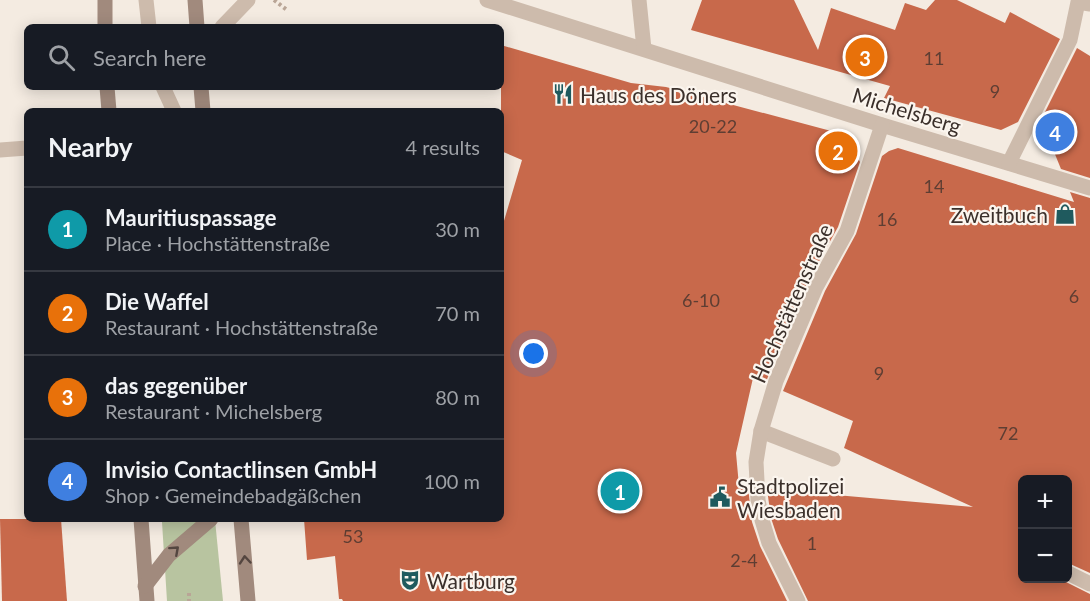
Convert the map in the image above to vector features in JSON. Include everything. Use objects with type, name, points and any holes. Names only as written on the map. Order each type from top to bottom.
[{"type":"main road","points":[[105,0],[105,24]]},
{"type":"main road","points":[[195,0],[196,24]]},
{"type":"main road","points":[[107,90],[109,108]]},
{"type":"main road","points":[[201,90],[202,108]]},
{"type":"main road","points":[[141,522],[146,593]]},
{"type":"main road","points":[[146,593],[170,555],[208,522]]},
{"type":"main road","points":[[241,522],[248,601]]},
{"type":"street","points":[[146,0],[149,24]]},
{"type":"street","points":[[225,24],[248,0]]},
{"type":"street","name":"Michelsberg","points":[[487,0],[1090,188]]},
{"type":"street","points":[[639,0],[645,49]]},
{"type":"street","points":[[1009,163],[1070,40],[1078,2],[1090,4]]},
{"type":"street","points":[[164,90],[173,108]]},
{"type":"street","name":"Hochstättenstraße","points":[[798,601],[769,543],[762,520],[758,500],[756,462],[761,431],[776,381],[816,287],[847,231],[882,125]]},
{"type":"street","points":[[0,150],[24,148]]},
{"type":"street","points":[[761,431],[833,459]]},
{"type":"street","points":[[1072,575],[1090,584]]},
{"type":"path","points":[[274,0],[287,10]]},
{"type":"path","points":[[189,593],[189,601]]},
{"type":"green space","points":[[162,522],[215,522],[223,601],[167,601]]},
{"type":"building","points":[[702,0],[794,0],[818,50],[831,8],[895,30],[905,3],[926,10],[935,0],[957,0],[1005,23],[1010,12],[1060,39],[1018,122],[1001,130],[884,98],[890,86],[691,30]]},
{"type":"building","points":[[504,46],[631,83],[666,87],[846,135],[849,140],[860,162],[838,227],[807,283],[765,384],[753,378],[736,453],[739,486],[748,487],[752,522],[760,546],[787,601],[343,601],[339,599],[335,556],[307,560],[304,522],[504,522],[504,221],[522,160],[504,152],[504,108],[501,108],[501,90],[504,90]]},
{"type":"building","points":[[1077,48],[1090,56],[1090,178],[1061,169],[1041,120]]},
{"type":"building","points":[[898,148],[1074,202],[1070,192],[1090,198],[1090,573],[1072,565],[1072,475],[1018,475],[1018,583],[1068,583],[1090,594],[1090,601],[808,601],[778,539],[771,518],[767,489],[973,507],[844,448],[853,421],[783,391],[825,291],[856,234],[882,156]]},
{"type":"building","points":[[0,519],[24,519],[24,522],[61,522],[67,601],[2,601]]},
{"type":"place","name":"das gegenüber","points":[[865,57]]},
{"type":"place","name":"Haus des Döners","points":[[563,94]]},
{"type":"place","name":"Invisio Contactlinsen GmbH","points":[[1055,132]]},
{"type":"place","name":"Die Waffel","points":[[838,151]]},
{"type":"place","name":"Zweitbuch","points":[[1065,214]]},
{"type":"place","name":"Mauritiuspassage","points":[[620,491]]},
{"type":"place","name":"Stadtpolizei Wiesbaden","points":[[720,497]]},
{"type":"place","name":"Wartburg","points":[[410,580]]}]
